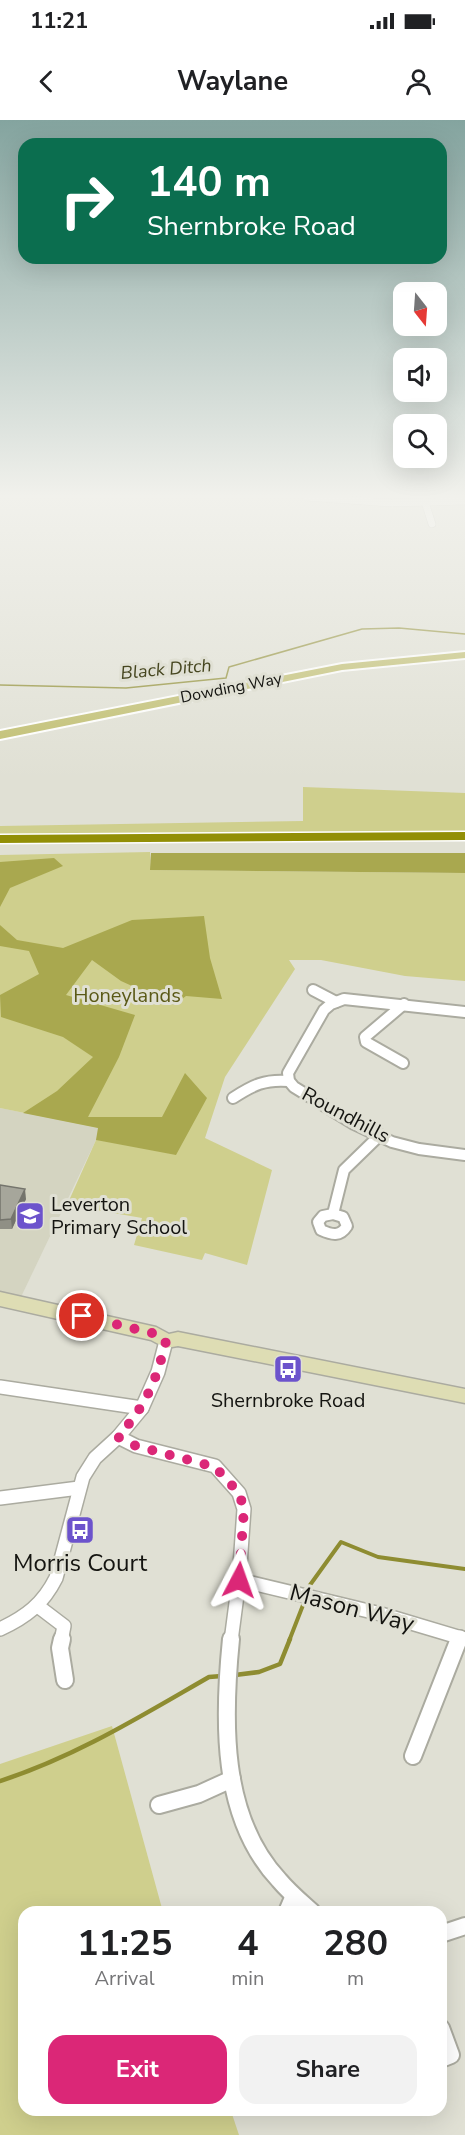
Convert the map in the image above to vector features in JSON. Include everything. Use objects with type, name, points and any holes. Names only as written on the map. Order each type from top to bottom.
[{"type":"highway","points":[[0,839],[465,836]]},
{"type":"highway","points":[[0,849],[465,847]]},
{"type":"main road","name":"Dowding Way","points":[[0,735],[331,669],[387,661],[465,656]]},
{"type":"street","points":[[313,990],[336,1002],[356,998],[465,1012]]},
{"type":"street","name":"Roundhills","points":[[336,1002],[324,1010],[288,1073],[289,1081],[294,1087],[352,1122],[392,1142],[428,1151],[465,1155]]},
{"type":"street","points":[[403,1063],[366,1042],[365,1037],[404,1004]]},
{"type":"street","points":[[233,1098],[262,1079],[289,1081]]},
{"type":"street","points":[[333,1214],[344,1170],[380,1135]]},
{"type":"street","points":[[0,1299],[156,1334],[166,1341],[178,1340],[465,1396]]},
{"type":"street","points":[[0,1629],[39,1607],[56,1578],[82,1477],[95,1458],[118,1437],[142,1408],[158,1372],[166,1341]]},
{"type":"street","points":[[0,1387],[142,1408]]},
{"type":"street","points":[[118,1437],[136,1446],[215,1467],[239,1493],[244,1509],[239,1580],[224,1704],[232,1779],[240,1811],[256,1849],[290,1905]]},
{"type":"street","points":[[0,1498],[79,1488]]},
{"type":"street","name":"Mason Way","points":[[239,1580],[354,1606],[463,1638]]},
{"type":"street","points":[[39,1607],[64,1626],[60,1648],[65,1680]]},
{"type":"street","points":[[413,1756],[463,1638]]},
{"type":"street","points":[[159,1805],[199,1794],[232,1779]]},
{"type":"street","points":[[447,1932],[465,1926]]},
{"type":"street","points":[[447,2044],[451,2055],[447,2057]]},
{"type":"shaded area","points":[[151,853],[465,853],[465,873],[150,870]]},
{"type":"shaded area","points":[[54,858],[63,866],[10,888],[0,907],[0,862]]},
{"type":"shaded area","points":[[204,916],[210,958],[222,999],[186,996],[174,1005],[121,981],[92,960],[66,995],[135,1015],[119,1057],[88,1117],[162,1117],[185,1073],[207,1098],[176,1155],[96,1140],[98,1128],[23,1113],[57,1091],[93,1057],[63,1037],[1,1017],[0,995],[39,974],[29,951],[0,946],[0,925],[17,940],[63,948],[132,920]]},
{"type":"shaded area","name":"Leverton Primary School","points":[[0,1108],[99,1128],[96,1140],[21,1297],[0,1293]]},
{"type":"green space","points":[[303,787],[465,793],[465,831],[0,835],[0,826],[303,821]]},
{"type":"green space","name":"Honeylands","points":[[150,852],[151,870],[465,873],[465,981],[405,976],[321,960],[289,960],[295,969],[225,1077],[205,1138],[272,1170],[247,1265],[205,1253],[202,1260],[134,1245],[142,1218],[67,1205],[96,1140],[99,1128],[0,1108],[0,855]]},
{"type":"green space","points":[[112,1726],[161,1906],[18,1906],[18,2116],[233,2116],[239,2135],[0,2135],[0,1764]]},
{"type":"building","points":[[0,1185],[25,1189],[11,1219],[0,1220]]},
{"type":"waterway","name":"Black Ditch","points":[[0,685],[126,688],[226,678],[229,667],[362,629],[399,628],[465,634]]},
{"type":"waterway","points":[[307,1593],[310,1585],[341,1542],[378,1557],[465,1569]]},
{"type":"waterway","points":[[289,1641],[305,1600]]},
{"type":"waterway","points":[[235,1675],[259,1672],[280,1664],[290,1639]]},
{"type":"waterway","points":[[0,1781],[81,1748],[209,1677],[222,1676]]},
{"type":"place","name":"Leverton Primary School","points":[[30,1216]]},
{"type":"place","name":"Shernbroke Road","points":[[288,1369]]},
{"type":"place","name":"Morris Court","points":[[80,1530]]},
{"type":"route","points":[[82,1316],[156,1334],[166,1341],[158,1372],[142,1408],[118,1437],[136,1446],[215,1467],[239,1493],[244,1509],[239,1580]]}]
